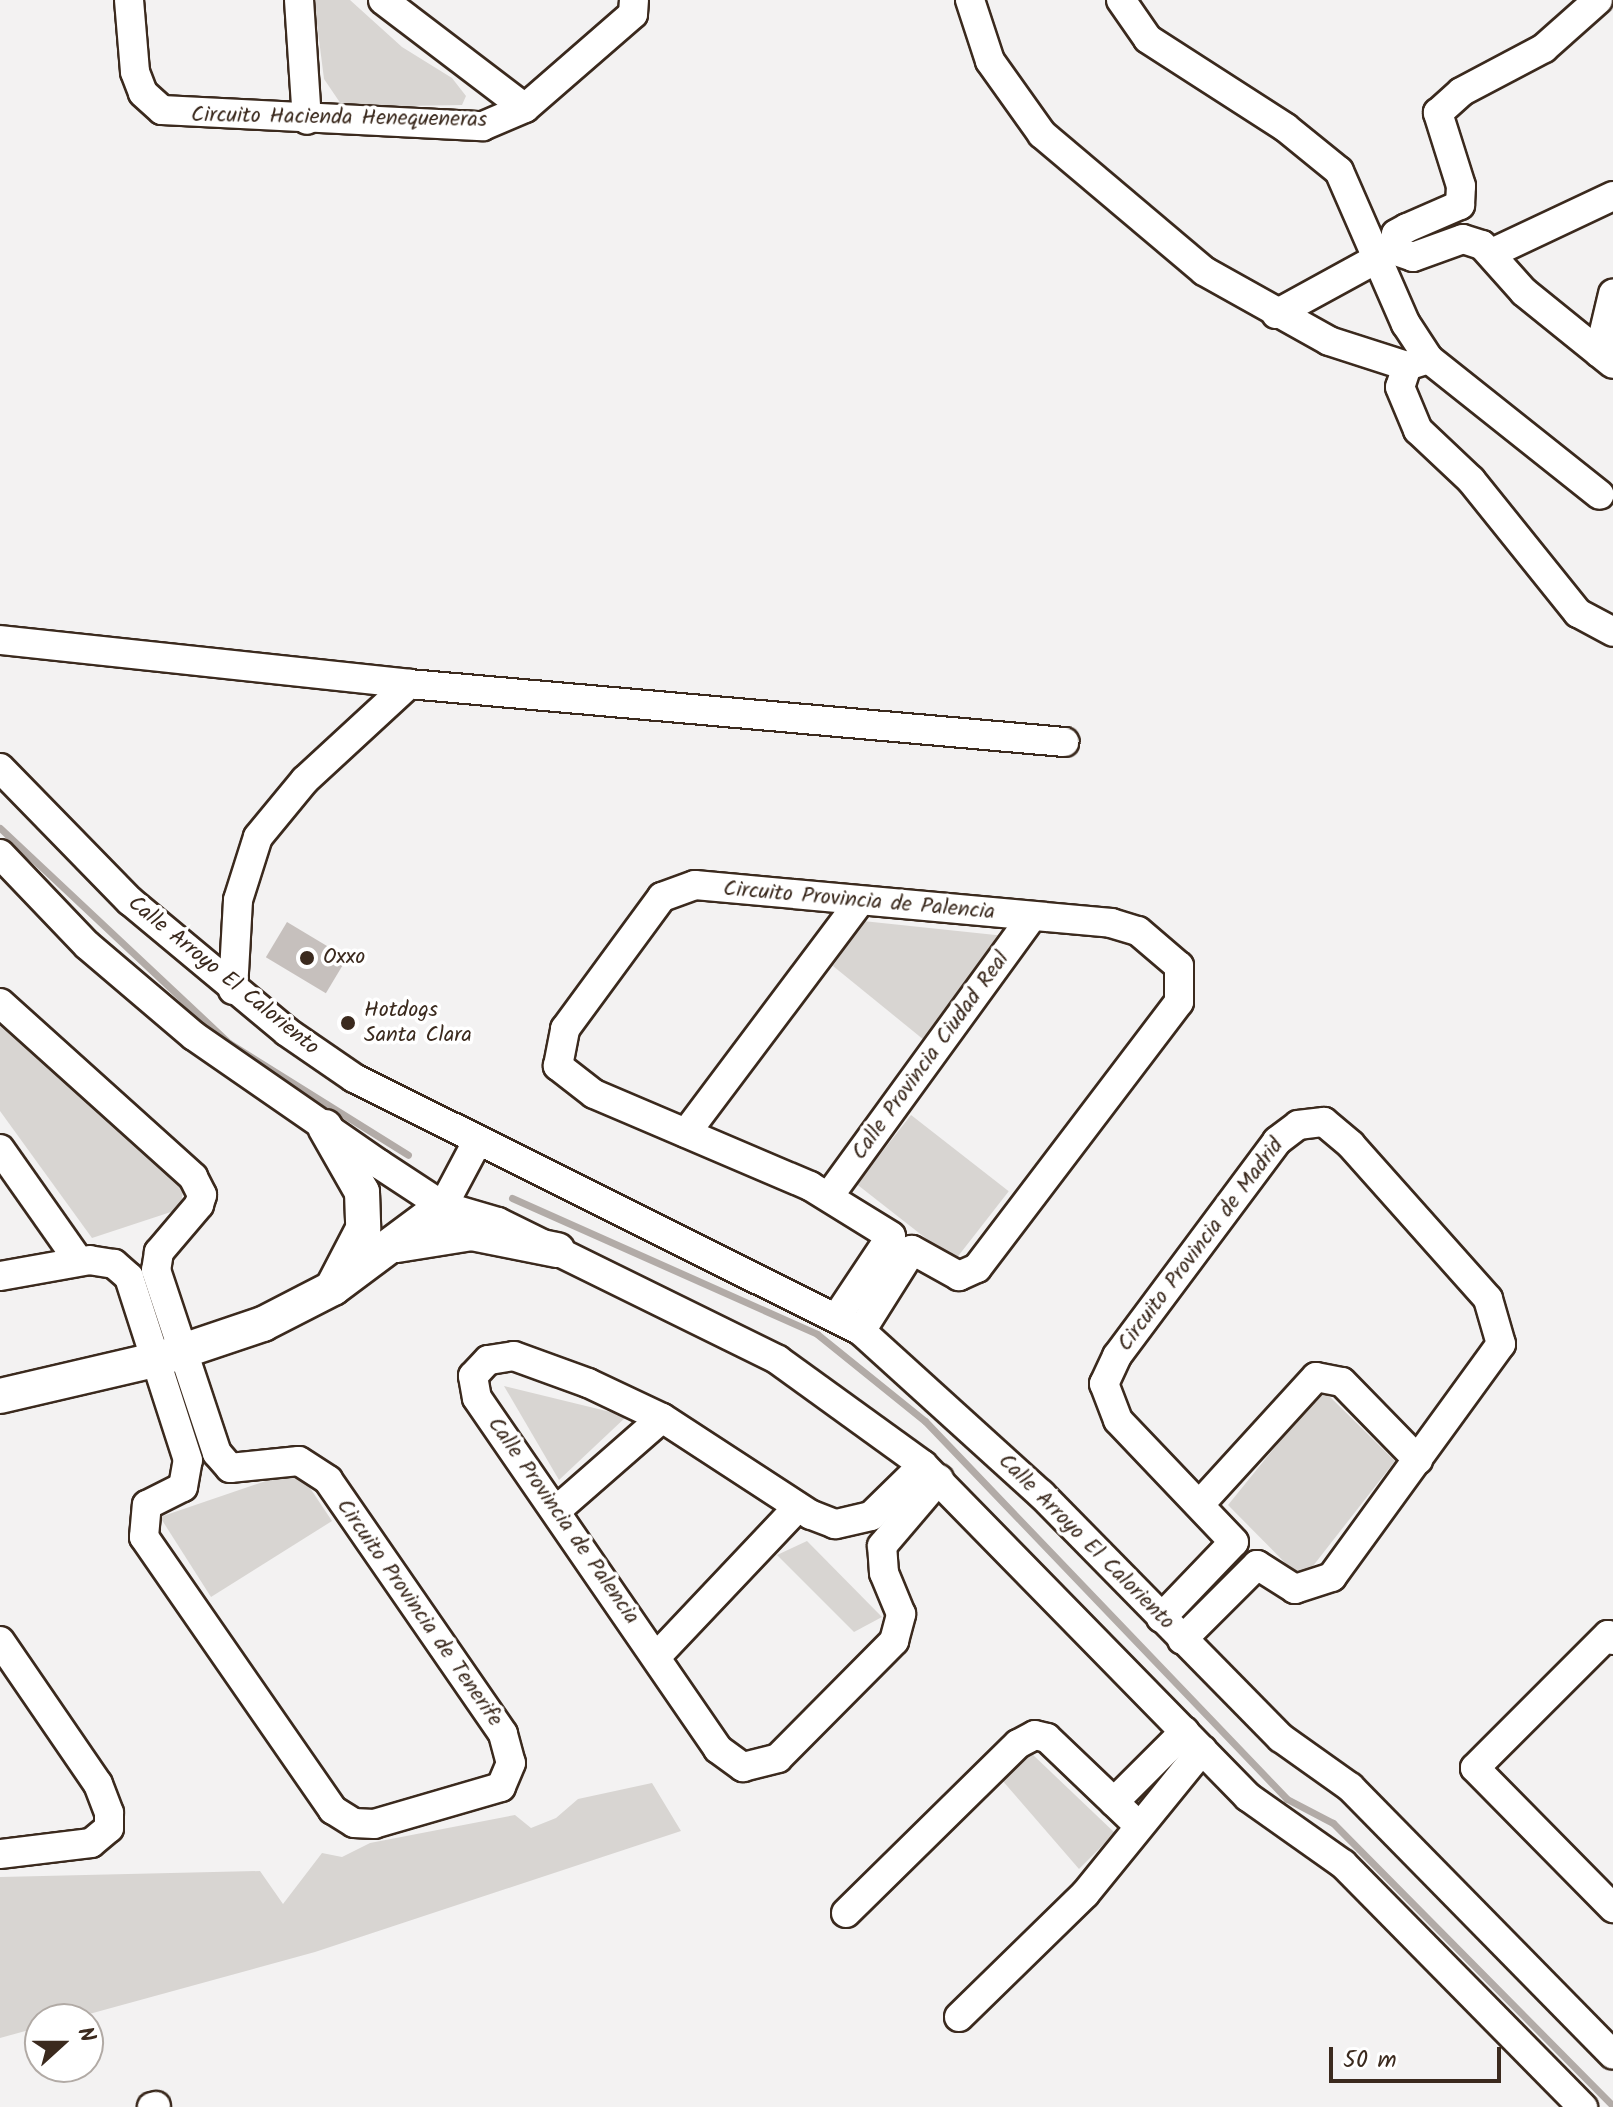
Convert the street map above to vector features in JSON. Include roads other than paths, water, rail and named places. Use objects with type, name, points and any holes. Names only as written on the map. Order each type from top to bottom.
[{"type":"street","name":"Circuito Hacienda Henequeneras","points":[[129,0],[135,72],[143,93],[162,110],[307,120],[483,126],[525,108],[633,14],[634,0]]},
{"type":"street","points":[[299,0],[307,120]]},
{"type":"street","points":[[383,0],[525,108]]},
{"type":"street","points":[[970,0],[990,61],[1042,134],[1204,271],[1329,341],[1418,362],[1600,495]]},
{"type":"street","points":[[1121,0],[1148,39],[1330,162],[1398,248],[1406,324],[1418,362]]},
{"type":"street","points":[[1276,314],[1398,248],[1460,205],[1461,186],[1438,113],[1461,92],[1544,48],[1598,0]]},
{"type":"street","points":[[1492,253],[1613,196]]},
{"type":"street","points":[[1398,248],[1463,239],[1492,253],[1524,292],[1606,358]]},
{"type":"street","points":[[1606,358],[1613,294]]},
{"type":"street","points":[[1418,362],[1400,387],[1418,430],[1471,480],[1578,613],[1613,632]]},
{"type":"street","points":[[0,640],[409,684],[1064,742]]},
{"type":"street","points":[[233,990],[238,900],[258,837],[305,780],[409,684]]},
{"type":"street","name":"Calle Arroyo El Caloriento","points":[[0,768],[130,901],[233,990],[354,1078],[476,1144],[861,1331],[1031,1484],[1281,1738],[1350,1787],[1613,2055]]},
{"type":"street","points":[[0,854],[87,945],[194,1036],[443,1206],[557,1250],[778,1360],[931,1472],[1248,1797],[1343,1864],[1583,2107]]},
{"type":"street","name":"Circuito Provincia de Palencia","points":[[695,885],[859,903],[1032,917],[1138,931],[1179,966],[1179,1002],[977,1268],[959,1276],[944,1272],[829,1196],[574,1084],[556,1054],[565,1029],[662,897],[695,885]]},
{"type":"street","points":[[686,1133],[859,903]]},
{"type":"street","name":"Calle Provincia Ciudad Real","points":[[829,1196],[1032,917]]},
{"type":"street","points":[[0,1003],[184,1165],[202,1195],[194,1216],[156,1259],[170,1356]]},
{"type":"street","name":"Circuito Provincia de Madrid","points":[[1310,1122],[1324,1122],[1351,1145],[1488,1299],[1501,1330],[1496,1358],[1418,1460],[1332,1577],[1295,1589],[1257,1565],[1118,1420],[1104,1384],[1117,1356],[1277,1141],[1310,1122]]},
{"type":"street","points":[[325,1127],[362,1192],[363,1229],[333,1288]]},
{"type":"street","points":[[0,1396],[170,1356],[263,1324],[333,1288],[397,1245],[443,1206],[476,1144]]},
{"type":"street","points":[[0,1149],[78,1260]]},
{"type":"street","points":[[397,1245],[472,1233],[557,1250]]},
{"type":"street","points":[[837,1317],[902,1243]]},
{"type":"street","points":[[861,1331],[902,1243]]},
{"type":"street","points":[[0,1276],[78,1260],[122,1268],[170,1356]]},
{"type":"street","name":"Circuito Provincia de Tenerife","points":[[170,1356],[224,1464],[241,1468],[287,1458],[318,1470],[328,1480],[503,1734],[511,1763],[501,1787],[374,1824],[354,1823],[333,1810],[144,1537],[147,1505],[183,1487],[187,1473],[170,1356]]},
{"type":"street","name":"Calle Provincia de Palencia","points":[[514,1356],[662,1418],[798,1507],[835,1524],[862,1522],[931,1472],[882,1546],[901,1628],[778,1758],[755,1767],[730,1760],[558,1509],[477,1398],[477,1368],[514,1356]]},
{"type":"street","points":[[1200,1504],[1316,1377],[1342,1382],[1418,1460]]},
{"type":"street","points":[[558,1509],[662,1418]]},
{"type":"street","points":[[657,1656],[798,1507]]},
{"type":"street","points":[[1161,1618],[1234,1542]]},
{"type":"street","points":[[1182,1640],[1257,1565]]},
{"type":"street","points":[[1613,1640],[1608,1635],[1475,1768],[1613,1908]]},
{"type":"street","points":[[0,1641],[98,1784],[109,1813],[109,1828],[91,1843],[0,1854]]},
{"type":"street","points":[[846,1913],[1018,1744],[1035,1735],[1047,1738],[1137,1824]]},
{"type":"street","points":[[1114,1802],[1194,1740]]},
{"type":"street","points":[[959,2017],[1085,1894],[1194,1740]]},
{"type":"waterway","points":[[0,828],[229,1043],[408,1155]]},
{"type":"waterway","points":[[512,1198],[817,1334],[925,1421],[1287,1799],[1333,1823],[1613,2106]]},
{"type":"place","name":"Oxxo","points":[[307,958]]},
{"type":"place","name":"Hotdogs Santa Clara","points":[[348,1023]]}]
